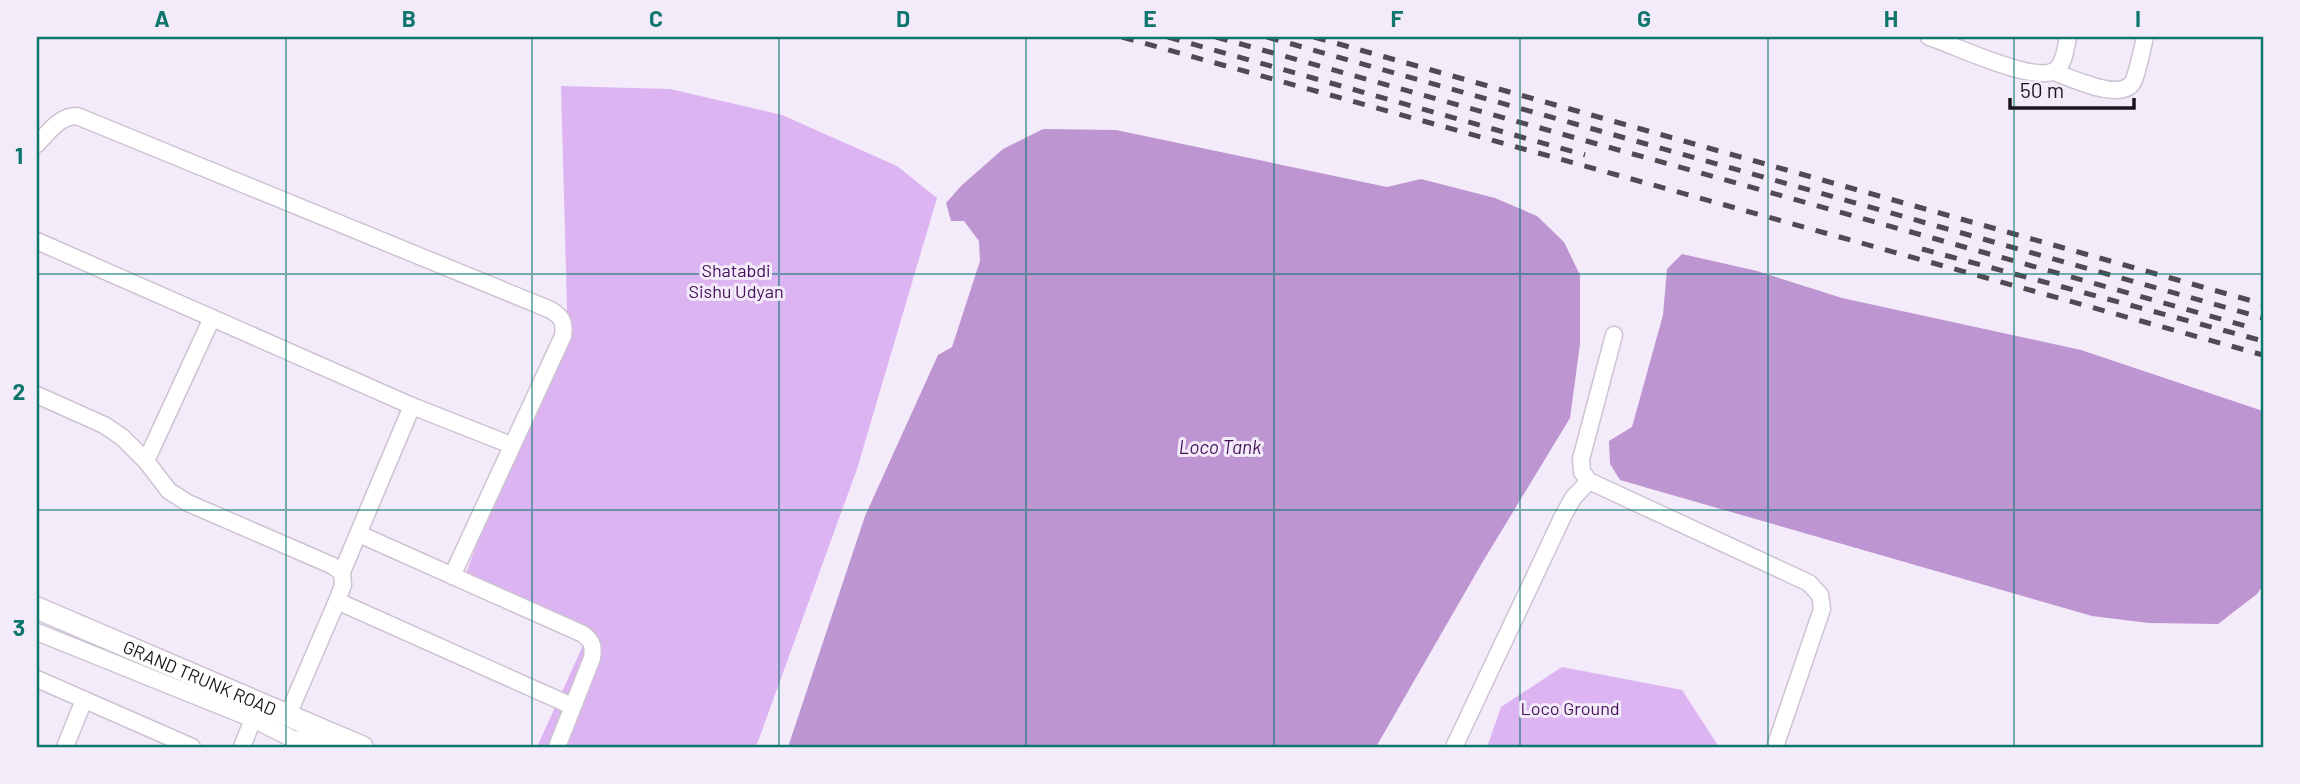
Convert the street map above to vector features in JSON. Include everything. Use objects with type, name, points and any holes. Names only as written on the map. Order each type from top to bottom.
[{"type":"main road","name":"GRAND TRUNK ROAD","points":[[37,608],[358,746]]},
{"type":"street","points":[[1934,37],[2005,66],[2040,74],[2054,72],[2112,91],[2124,90],[2133,82],[2145,37]]},
{"type":"street","points":[[2054,72],[2060,65],[2068,37]]},
{"type":"street","points":[[37,145],[61,120],[68,116],[77,116],[551,310],[560,316],[565,325],[563,336],[452,576]]},
{"type":"street","points":[[37,242],[412,406],[511,445]]},
{"type":"street","points":[[146,461],[212,318]]},
{"type":"street","points":[[1614,335],[1581,459],[1582,472],[1589,481],[1809,583],[1820,595],[1822,609],[1775,747]]},
{"type":"street","points":[[37,396],[104,425],[122,437],[146,461],[169,491],[188,503],[342,572]]},
{"type":"street","points":[[288,715],[337,601],[343,585],[342,572],[412,406]]},
{"type":"street","points":[[1454,747],[1563,516],[1573,498],[1589,481]]},
{"type":"street","points":[[359,534],[591,640],[592,657],[557,747]]},
{"type":"street","points":[[337,601],[572,706]]},
{"type":"street","points":[[37,632],[253,719],[293,739],[358,746]]},
{"type":"street","points":[[37,679],[192,747]]},
{"type":"street","points":[[65,747],[84,700]]},
{"type":"street","points":[[242,747],[253,719]]},
{"type":"green space","name":"Shatabdi Sishu Udyan","points":[[561,86],[670,89],[782,115],[897,166],[937,198],[857,469],[756,747],[537,747],[590,630],[464,578],[567,309]]},
{"type":"green space","name":"Loco Ground","points":[[1562,667],[1682,690],[1719,747],[1487,747],[1501,707]]},
{"type":"water","name":"Loco Tank","points":[[1043,129],[1116,130],[1387,187],[1421,179],[1495,198],[1537,216],[1564,242],[1580,275],[1580,344],[1570,418],[1482,563],[1376,747],[788,747],[865,516],[938,355],[952,347],[980,261],[979,241],[964,221],[951,221],[946,203],[1003,149]]},
{"type":"water","points":[[1682,254],[1757,271],[1842,298],[2081,350],[2263,411],[2263,585],[2257,594],[2218,624],[2149,623],[2092,616],[1620,480],[1610,464],[1609,441],[1632,427],[1663,315],[1667,269]]},
{"type":"railway","points":[[1122,37],[2263,355]]},
{"type":"railway","points":[[1168,37],[1585,155]]},
{"type":"railway","points":[[1216,37],[2253,328]]},
{"type":"railway","points":[[1267,37],[2263,318]]},
{"type":"railway","points":[[1314,37],[2263,304]]},
{"type":"railway","points":[[1922,249],[2263,341]]}]
